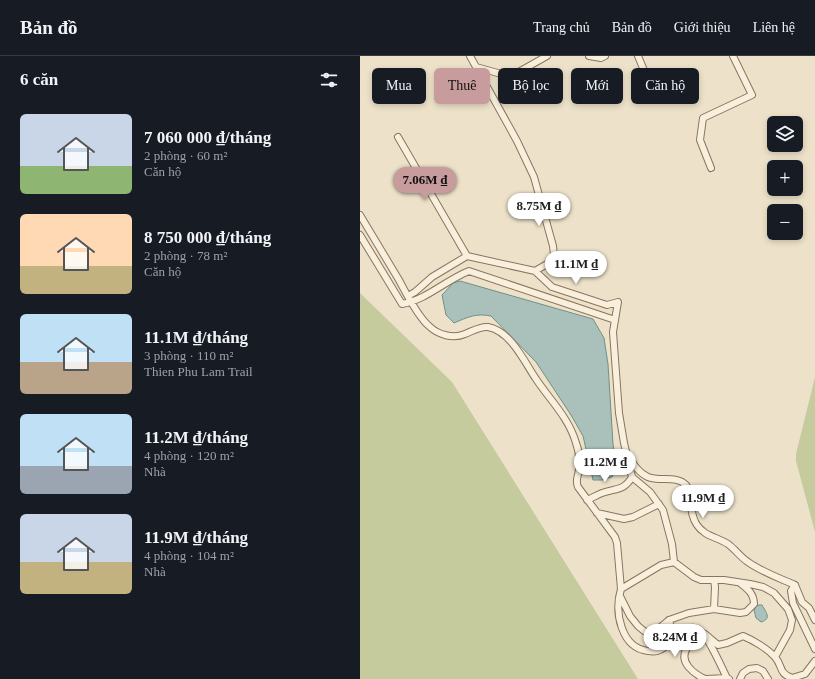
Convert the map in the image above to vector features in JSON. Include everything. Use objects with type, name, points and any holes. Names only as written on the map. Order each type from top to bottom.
[{"type":"street","points":[[470,56],[527,159],[541,200],[554,246],[554,255],[547,264],[535,271]]},
{"type":"street","points":[[476,67],[505,75],[515,74],[547,56]]},
{"type":"street","points":[[589,56],[602,58],[605,56]]},
{"type":"street","points":[[638,56],[643,68]]},
{"type":"street","points":[[711,168],[700,140],[703,118],[752,95],[733,56]]},
{"type":"street","points":[[398,137],[467,256]]},
{"type":"street","points":[[360,215],[412,303],[429,326],[439,333],[454,336],[488,327],[498,330],[518,350],[536,379],[573,431],[579,460],[579,471],[575,481],[617,543],[620,592],[619,617],[621,627],[634,645],[644,650],[657,652],[686,629],[694,627],[702,631],[718,645],[743,636],[759,644],[775,657],[781,671],[792,678],[805,674],[815,661]]},
{"type":"street","points":[[360,235],[402,304],[412,303],[460,274],[469,271],[615,320]]},
{"type":"street","points":[[408,296],[432,277],[467,256],[535,271],[552,286],[607,305],[618,302],[613,332],[616,383],[621,430],[632,477],[650,492],[663,510],[672,544],[674,562],[694,577],[701,580],[724,580],[763,586],[774,593],[788,609],[792,616],[792,626],[775,657]]},
{"type":"street","points":[[626,453],[635,466],[648,477],[662,480],[677,480],[686,485],[690,495],[691,515],[697,526],[701,530],[728,544],[749,563],[772,576],[795,585],[802,602],[809,608],[815,620]]},
{"type":"street","points":[[587,500],[601,493],[623,487],[628,484],[632,477]]},
{"type":"street","points":[[596,513],[624,519],[633,518],[659,504]]},
{"type":"street","points":[[620,592],[661,565],[674,562]]},
{"type":"street","points":[[714,580],[714,609]]},
{"type":"street","points":[[620,592],[630,616],[638,626],[644,632],[653,632],[669,620],[689,613],[714,609],[740,613],[746,612],[754,604],[753,596],[747,588],[739,582]]},
{"type":"street","points":[[795,585],[791,591],[793,603],[815,649]]},
{"type":"street","points":[[669,620],[670,624],[660,638],[661,640],[678,636]]},
{"type":"street","points":[[705,634],[728,678],[706,679],[700,677],[688,667],[684,654],[687,647],[705,634]]},
{"type":"street","points":[[740,679],[743,672],[757,668],[763,671],[768,679]]},
{"type":"green space","points":[[360,293],[452,382],[638,679],[360,679]]},
{"type":"green space","points":[[815,377],[815,532],[796,461],[796,454]]},
{"type":"water","points":[[460,281],[593,319],[604,338],[608,364],[613,444],[616,463],[615,471],[612,477],[602,480],[593,480],[583,436],[571,415],[536,362],[491,316],[476,315],[454,323],[446,315],[442,295],[453,283]]},
{"type":"water","points":[[762,605],[767,615],[766,619],[761,622],[756,618],[754,610],[756,606]]}]
